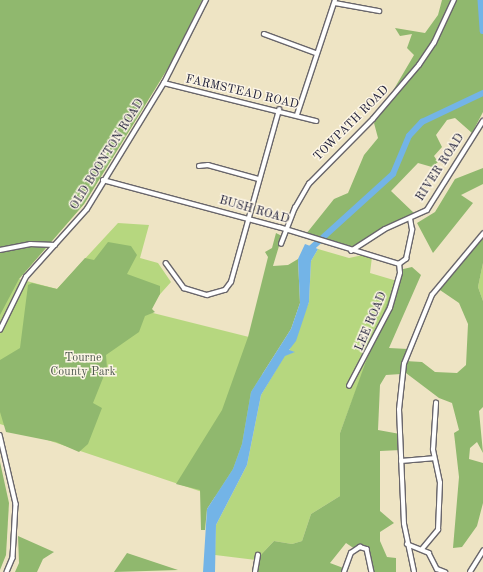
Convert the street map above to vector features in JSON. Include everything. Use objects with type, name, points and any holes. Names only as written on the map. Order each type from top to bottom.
[{"type":"street","name":"OLD BOONTON ROAD","points":[[0,330],[24,280],[50,250],[83,216],[103,180],[164,83],[206,0]]},
{"type":"street","name":"TOWPATH ROAD","points":[[281,244],[297,204],[317,173],[373,119],[426,56],[454,0]]},
{"type":"street","points":[[297,115],[316,53],[335,2],[379,11]]},
{"type":"street","points":[[264,34],[316,53]]},
{"type":"street","name":"FARMSTEAD ROAD","points":[[164,83],[279,110],[316,121]]},
{"type":"street","points":[[166,263],[184,288],[219,294],[231,282],[279,110]]},
{"type":"street","name":"RIVER ROAD","points":[[347,251],[361,248],[385,229],[410,219],[434,201],[483,121]]},
{"type":"street","points":[[199,166],[208,165],[259,178]]},
{"type":"street","name":"BUSH ROAD","points":[[103,180],[248,218],[347,251],[399,264]]},
{"type":"street","name":"LEE ROAD","points":[[350,386],[390,308],[400,273],[399,264],[406,259],[412,230],[410,219]]},
{"type":"street","points":[[414,572],[407,544],[401,461],[400,396],[408,352],[432,295],[483,234]]},
{"type":"street","points":[[0,250],[42,244],[55,245]]},
{"type":"street","points":[[42,244],[50,250]]},
{"type":"street","points":[[422,549],[438,530],[440,482],[433,458],[436,403]]},
{"type":"street","points":[[0,435],[16,504],[13,558],[7,572]]},
{"type":"street","points":[[401,461],[433,458]]},
{"type":"street","points":[[407,544],[422,549],[433,556],[437,569],[445,572]]},
{"type":"street","points":[[344,572],[351,553],[360,547],[367,549],[372,572]]},
{"type":"street","points":[[470,572],[483,551]]},
{"type":"street","points":[[255,572],[258,555]]},
{"type":"green space","name":"Tourne County Park","points":[[0,0],[202,0],[171,63],[84,204],[19,279],[57,289],[118,223],[149,225],[140,258],[158,263],[171,282],[145,311],[249,337],[264,380],[245,447],[220,498],[0,424]]},
{"type":"green space","points":[[0,0],[202,0],[171,63],[84,204],[19,279],[0,315]]},
{"type":"green space","points":[[442,0],[483,0],[483,112],[472,133],[455,118],[447,120],[436,135],[442,147],[434,156],[438,162],[432,167],[418,163],[391,191],[415,214],[383,227],[355,248],[306,234],[334,199],[348,193],[364,155],[378,138],[374,123],[414,55],[407,48],[412,34],[400,36],[395,28],[425,33],[438,15]]},
{"type":"green space","points":[[483,168],[483,184],[461,195],[473,203],[433,253],[417,223],[435,212],[455,179]]},
{"type":"green space","points":[[483,231],[483,263],[478,287],[483,301],[483,407],[479,411],[483,453],[477,442],[470,448],[469,459],[483,463],[483,503],[477,526],[462,547],[453,548],[459,477],[454,433],[459,430],[452,403],[439,398],[402,370],[401,374],[386,375],[380,385],[378,430],[400,434],[401,450],[380,451],[380,511],[394,523],[380,532],[380,541],[387,557],[396,558],[396,572],[371,572],[365,546],[355,549],[346,543],[330,563],[346,569],[345,572],[254,572],[256,560],[274,541],[292,544],[302,541],[311,514],[340,496],[340,433],[399,270],[412,267],[421,275],[389,348],[408,349],[405,361],[422,362],[435,372],[457,373],[466,365],[468,324],[459,303],[437,288]]},
{"type":"green space","points":[[276,233],[282,236],[273,266],[288,265],[298,259],[300,303],[291,329],[251,392],[242,444],[233,469],[207,509],[205,530],[201,530],[200,490],[176,484],[222,410],[248,337],[268,257],[265,252],[272,248]]},
{"type":"green space","points":[[108,242],[131,246],[137,255],[127,274],[160,286],[160,294],[152,309],[155,312],[145,316],[139,332],[106,355],[107,368],[93,403],[102,408],[88,444],[79,452],[56,442],[6,432],[0,412],[0,360],[20,348],[28,285],[32,283],[57,289],[85,258],[94,260]]},
{"type":"green space","points":[[318,249],[349,258],[363,255],[372,257],[370,273],[397,281],[340,433],[340,496],[311,514],[302,541],[292,544],[274,541],[256,560],[215,555],[216,525],[247,465],[261,395],[285,355],[294,352],[289,351],[309,302],[311,261]]},
{"type":"green space","points":[[483,263],[483,301],[478,287]]},
{"type":"green space","points":[[0,462],[9,503],[6,555],[0,570]]},
{"type":"green space","points":[[18,536],[54,552],[43,559],[37,572],[15,572],[19,563]]},
{"type":"green space","points":[[127,553],[178,570],[114,572]]},
{"type":"water","points":[[305,244],[318,249],[311,261],[309,302],[296,341],[289,350],[295,352],[285,356],[261,395],[247,465],[216,525],[215,572],[203,572],[207,509],[233,469],[242,444],[251,392],[291,329],[300,303],[298,259]]},
{"type":"waterway","points":[[481,0],[483,31]]},
{"type":"waterway","points":[[307,252],[393,174],[409,136],[422,122],[483,93]]}]
